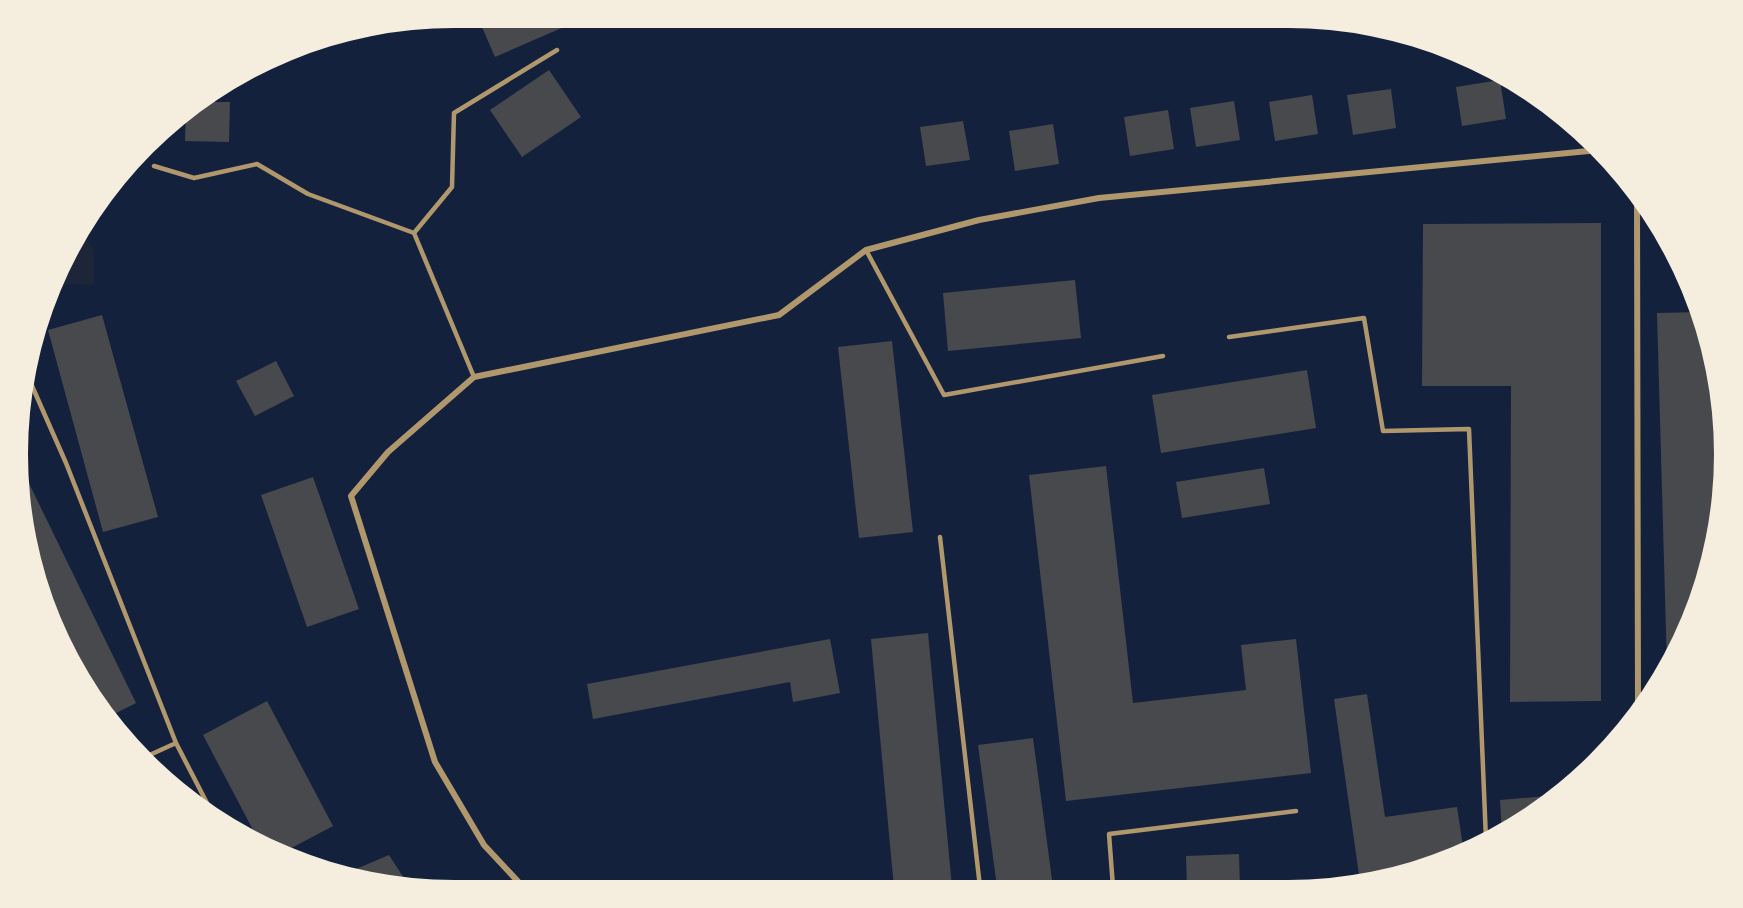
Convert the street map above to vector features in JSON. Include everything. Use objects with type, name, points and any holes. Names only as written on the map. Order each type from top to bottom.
[{"type":"street","points":[[517,880],[484,845],[435,762],[351,496],[388,452],[474,377],[779,315],[866,250],[979,220],[1099,198],[1588,151]]},
{"type":"street","points":[[1637,209],[1638,697]]},
{"type":"lane","points":[[414,233],[452,186],[454,113],[557,50]]},
{"type":"lane","points":[[154,166],[194,178],[257,164],[308,194],[414,233],[474,377]]},
{"type":"lane","points":[[866,250],[944,395],[1163,356]]},
{"type":"lane","points":[[1229,337],[1364,318],[1383,431],[1469,429],[1486,831]]},
{"type":"lane","points":[[34,389],[66,463],[176,743],[205,799]]},
{"type":"lane","points":[[940,537],[979,880]]},
{"type":"lane","points":[[152,754],[176,743]]},
{"type":"lane","points":[[1112,880],[1108,834],[1296,811]]},
{"type":"shaded area","points":[[87,239],[94,250],[94,285],[64,284]]},
{"type":"building","points":[[482,28],[562,28],[495,57]]},
{"type":"building","points":[[549,70],[581,117],[522,157],[490,110]]},
{"type":"building","points":[[1493,81],[1501,85],[1506,119],[1462,126],[1456,87]]},
{"type":"building","points":[[1391,89],[1396,128],[1353,135],[1347,95]]},
{"type":"building","points":[[1312,95],[1318,134],[1275,141],[1269,102]]},
{"type":"building","points":[[1234,101],[1240,140],[1196,147],[1190,108]]},
{"type":"building","points":[[215,102],[230,102],[229,142],[185,141],[186,124]]},
{"type":"building","points":[[1168,110],[1174,149],[1130,156],[1124,117]]},
{"type":"building","points":[[963,121],[970,160],[926,166],[920,127]]},
{"type":"building","points":[[1053,124],[1059,164],[1015,171],[1009,131]]},
{"type":"building","points":[[1601,223],[1601,701],[1510,702],[1511,386],[1422,386],[1423,224]]},
{"type":"building","points":[[1075,280],[1081,338],[948,351],[943,293]]},
{"type":"building","points":[[1690,312],[1706,371],[1714,426],[1714,482],[1706,537],[1692,591],[1667,650],[1657,313]]},
{"type":"building","points":[[102,315],[158,517],[103,532],[48,330]]},
{"type":"building","points":[[892,341],[913,532],[859,538],[838,347]]},
{"type":"building","points":[[276,361],[294,396],[255,416],[236,381]]},
{"type":"building","points":[[1307,370],[1316,428],[1161,453],[1152,395]]},
{"type":"building","points":[[1106,466],[1133,703],[1246,690],[1241,645],[1296,639],[1311,773],[1066,801],[1029,475]]},
{"type":"building","points":[[1264,468],[1270,504],[1182,518],[1176,482]]},
{"type":"building","points":[[313,477],[359,609],[307,627],[261,495]]},
{"type":"building","points":[[29,484],[136,703],[116,713],[72,642],[51,591],[43,564]]},
{"type":"building","points":[[928,633],[951,880],[893,880],[871,639]]},
{"type":"building","points":[[830,639],[840,693],[793,702],[790,682],[593,719],[587,684]]},
{"type":"building","points":[[1367,694],[1385,817],[1457,807],[1462,842],[1426,857],[1359,873],[1334,699]]},
{"type":"building","points":[[267,701],[333,826],[292,848],[252,828],[203,735]]},
{"type":"building","points":[[1033,738],[1052,880],[996,880],[978,745]]},
{"type":"building","points":[[1542,796],[1501,822],[1500,800]]},
{"type":"building","points":[[1239,854],[1240,880],[1187,880],[1186,856]]},
{"type":"building","points":[[389,855],[403,877],[371,871],[358,868]]}]
